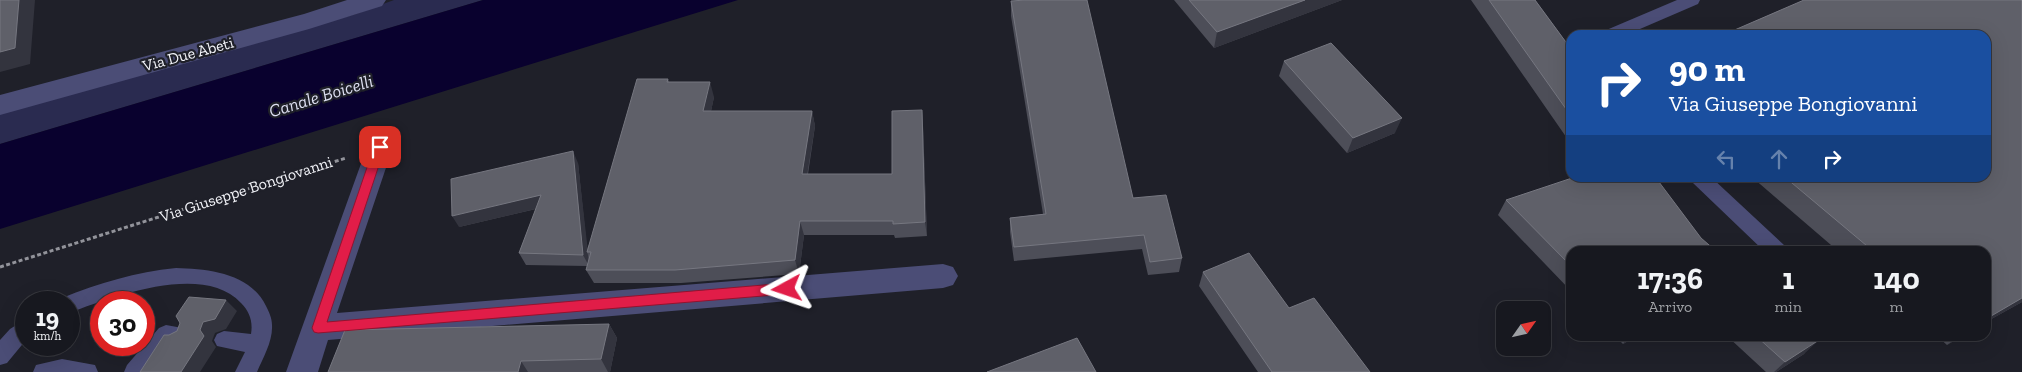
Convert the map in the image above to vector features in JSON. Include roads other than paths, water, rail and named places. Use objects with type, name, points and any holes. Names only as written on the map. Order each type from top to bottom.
[{"type":"street","name":"Via Due Abeti","points":[[0,105],[309,21],[374,0]]},
{"type":"street","points":[[302,372],[380,147]]},
{"type":"street","points":[[318,328],[943,276]]},
{"type":"lane","points":[[1622,30],[1692,0]]},
{"type":"lane","points":[[1704,182],[1773,246]]},
{"type":"lane","points":[[80,301],[146,280],[169,277],[210,278],[230,284],[244,292],[253,301],[262,326],[246,372]]},
{"type":"lane","points":[[135,372],[166,334],[181,335]]},
{"type":"lane","points":[[0,356],[15,338]]},
{"type":"lane","points":[[224,340],[257,344]]},
{"type":"lane","points":[[44,372],[62,368],[87,372]]},
{"type":"water","name":"Canale Boicelli","points":[[483,0],[738,0],[0,229],[0,144]]}]
